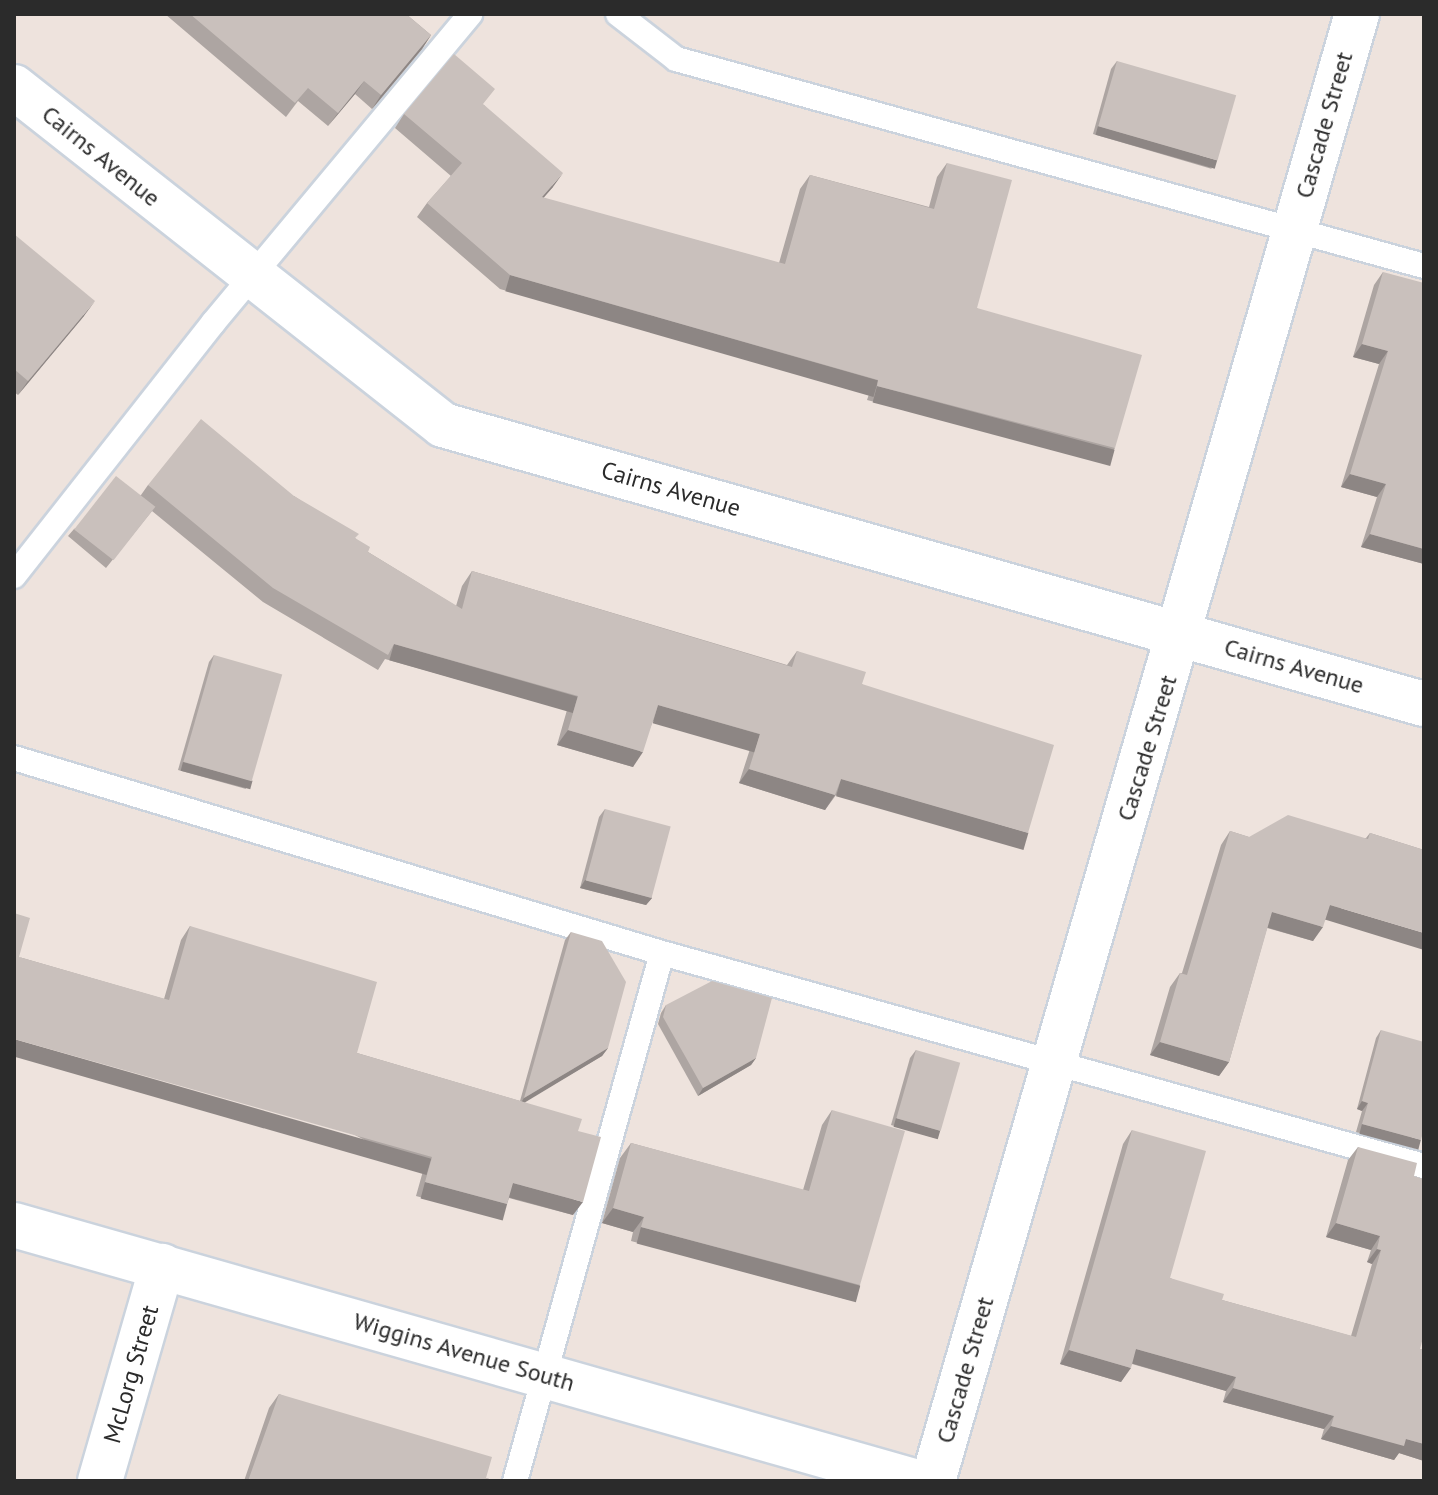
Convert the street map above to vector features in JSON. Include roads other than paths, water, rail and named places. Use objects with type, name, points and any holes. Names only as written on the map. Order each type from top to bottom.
[{"type":"street","name":"Cascade Street","points":[[933,1481],[1181,633],[1357,14]]},
{"type":"street","name":"Cairns Avenue","points":[[14,87],[443,425],[1424,704]]},
{"type":"street","name":"Wiggins Avenue South","points":[[14,1225],[914,1481]]},
{"type":"street","name":"McLorg Street","points":[[100,1481],[162,1266]]},
{"type":"lane","points":[[14,576],[252,277],[470,14]]},
{"type":"lane","points":[[618,14],[676,59],[1424,266]]},
{"type":"lane","points":[[14,758],[662,953],[1054,1060],[1424,1166]]},
{"type":"lane","points":[[515,1481],[662,953]]}]
